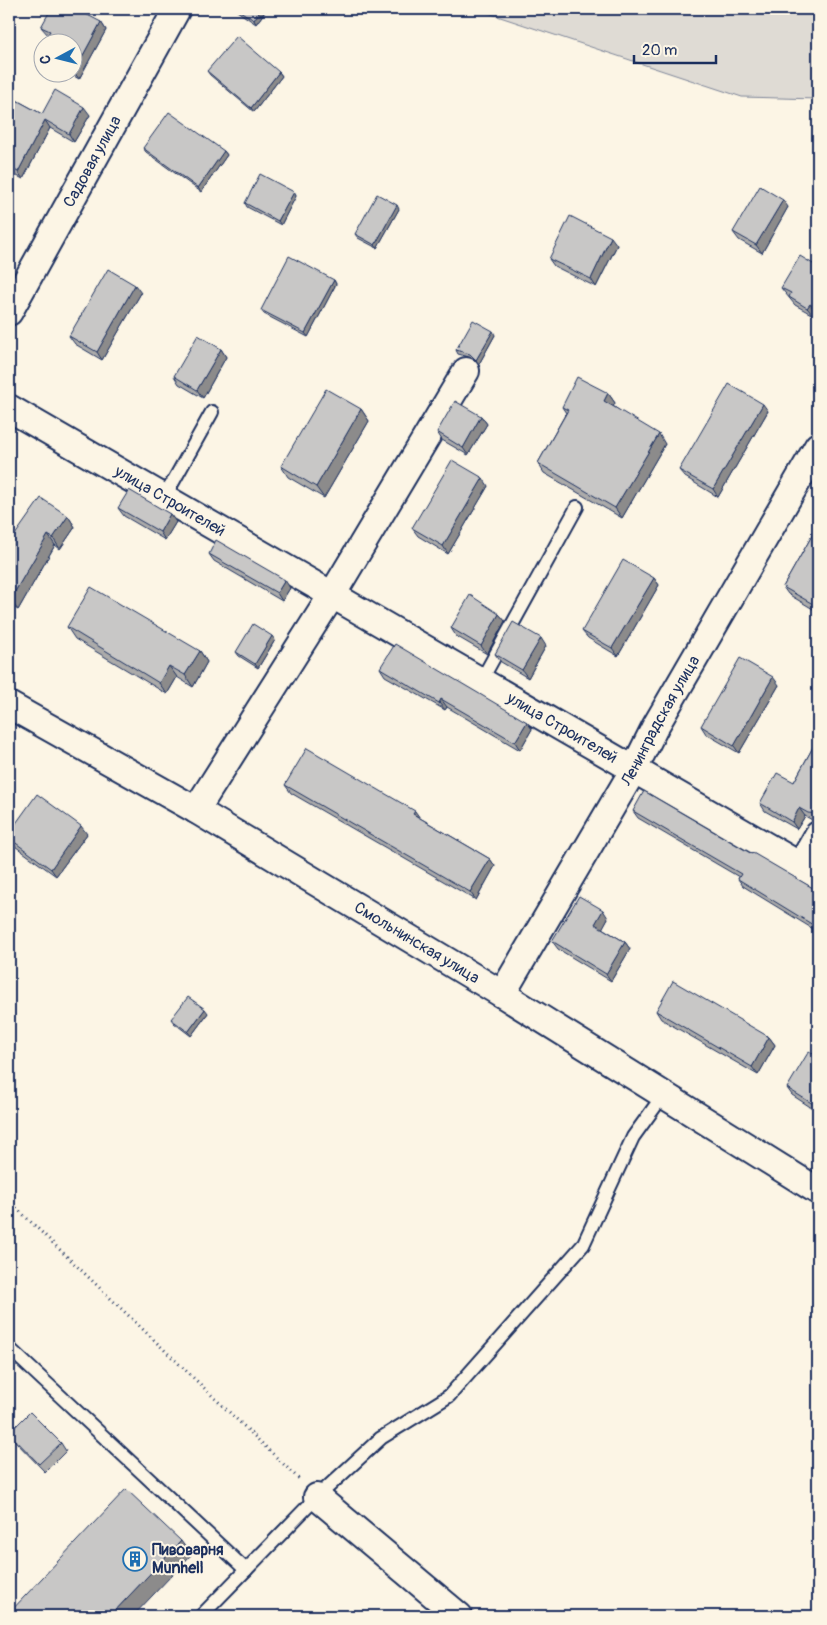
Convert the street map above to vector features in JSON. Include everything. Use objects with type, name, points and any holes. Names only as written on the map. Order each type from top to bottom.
[{"type":"street","name":"Садовая улица","points":[[9,312],[176,9]]},
{"type":"street","points":[[196,810],[332,595],[466,371]]},
{"type":"street","name":"улица Строителей","points":[[9,408],[810,870]]},
{"type":"street","name":"Ленинградская улица","points":[[502,994],[634,770],[655,727],[818,446]]},
{"type":"street","name":"Смольнинская улица","points":[[9,705],[196,810],[502,994],[818,1191]]},
{"type":"street","points":[[810,870],[818,835]]},
{"type":"street","points":[[317,1497],[459,1616]]},
{"type":"lane","points":[[164,498],[212,412]]},
{"type":"lane","points":[[481,681],[577,507]]},
{"type":"lane","points":[[201,1616],[317,1497],[381,1438],[449,1396],[584,1244],[633,1137],[664,1094]]},
{"type":"lane","points":[[9,1348],[246,1570]]},
{"type":"path","points":[[9,1201],[317,1497]]},
{"type":"shaded area","points":[[476,9],[818,9],[818,99],[742,97]]},
{"type":"building","points":[[51,9],[60,13],[62,9],[76,9],[101,22],[82,57],[82,32],[49,32],[41,27]]},
{"type":"building","points":[[237,9],[261,9],[254,20]]},
{"type":"building","points":[[237,36],[279,72],[251,108],[207,71]]},
{"type":"building","points":[[55,90],[84,107],[69,134],[45,120],[18,172],[9,167],[9,96],[42,114]]},
{"type":"building","points":[[169,112],[224,151],[198,188],[143,148]]},
{"type":"building","points":[[260,174],[294,192],[278,221],[245,203]]},
{"type":"building","points":[[760,186],[783,200],[756,245],[733,232]]},
{"type":"building","points":[[377,194],[397,205],[375,245],[355,234]]},
{"type":"building","points":[[570,216],[611,237],[591,279],[549,259]]},
{"type":"building","points":[[289,256],[334,280],[305,333],[261,310]]},
{"type":"building","points":[[800,256],[818,267],[818,309],[810,304],[807,308],[789,297],[791,293],[781,288]]},
{"type":"building","points":[[108,269],[135,285],[97,352],[69,336]]},
{"type":"building","points":[[473,320],[493,331],[476,360],[470,354],[456,350]]},
{"type":"building","points":[[198,335],[221,349],[197,390],[174,376]]},
{"type":"building","points":[[577,377],[608,393],[604,401],[659,434],[615,508],[538,463],[568,410],[562,407]]},
{"type":"building","points":[[729,384],[763,404],[713,489],[679,470]]},
{"type":"building","points":[[326,389],[361,409],[316,487],[281,466]]},
{"type":"building","points":[[455,401],[481,416],[463,448],[437,432]]},
{"type":"building","points":[[452,460],[483,478],[443,546],[412,528]]},
{"type":"building","points":[[129,490],[170,514],[160,532],[118,508]]},
{"type":"building","points":[[41,498],[68,516],[53,538],[48,535],[10,600],[9,541]]},
{"type":"building","points":[[818,525],[818,595],[813,604],[783,587]]},
{"type":"building","points":[[216,540],[285,580],[277,593],[209,554]]},
{"type":"building","points":[[623,560],[654,578],[612,648],[582,631]]},
{"type":"building","points":[[91,587],[200,651],[185,675],[169,666],[159,683],[67,627]]},
{"type":"building","points":[[470,595],[499,614],[481,646],[451,628]]},
{"type":"building","points":[[513,622],[541,638],[522,670],[495,654]]},
{"type":"building","points":[[253,624],[272,636],[255,664],[236,652]]},
{"type":"building","points":[[395,644],[527,722],[515,742],[441,699],[439,703],[380,668]]},
{"type":"building","points":[[740,658],[773,677],[734,746],[701,726]]},
{"type":"building","points":[[818,738],[818,814],[808,813],[799,808],[792,822],[760,803],[777,773],[794,782]]},
{"type":"building","points":[[307,748],[415,811],[413,814],[490,859],[470,892],[285,785]]},
{"type":"building","points":[[644,791],[818,891],[818,928],[738,879],[741,874],[633,811]]},
{"type":"building","points":[[37,794],[81,826],[51,869],[9,838],[9,833]]},
{"type":"building","points":[[579,896],[603,910],[595,924],[625,942],[606,974],[552,941]]},
{"type":"building","points":[[673,981],[769,1037],[752,1067],[656,1011]]},
{"type":"building","points":[[188,997],[205,1009],[188,1032],[171,1019]]},
{"type":"building","points":[[809,1051],[818,1057],[818,1107],[787,1088]]},
{"type":"building","points":[[30,1412],[61,1443],[39,1464],[9,1433]]},
{"type":"building","name":"Пивоварня Munhell","points":[[126,1489],[181,1541],[110,1616],[9,1616],[9,1613]]},
{"type":"place","name":"Пивоварня Munhell","points":[[135,1559]]}]
